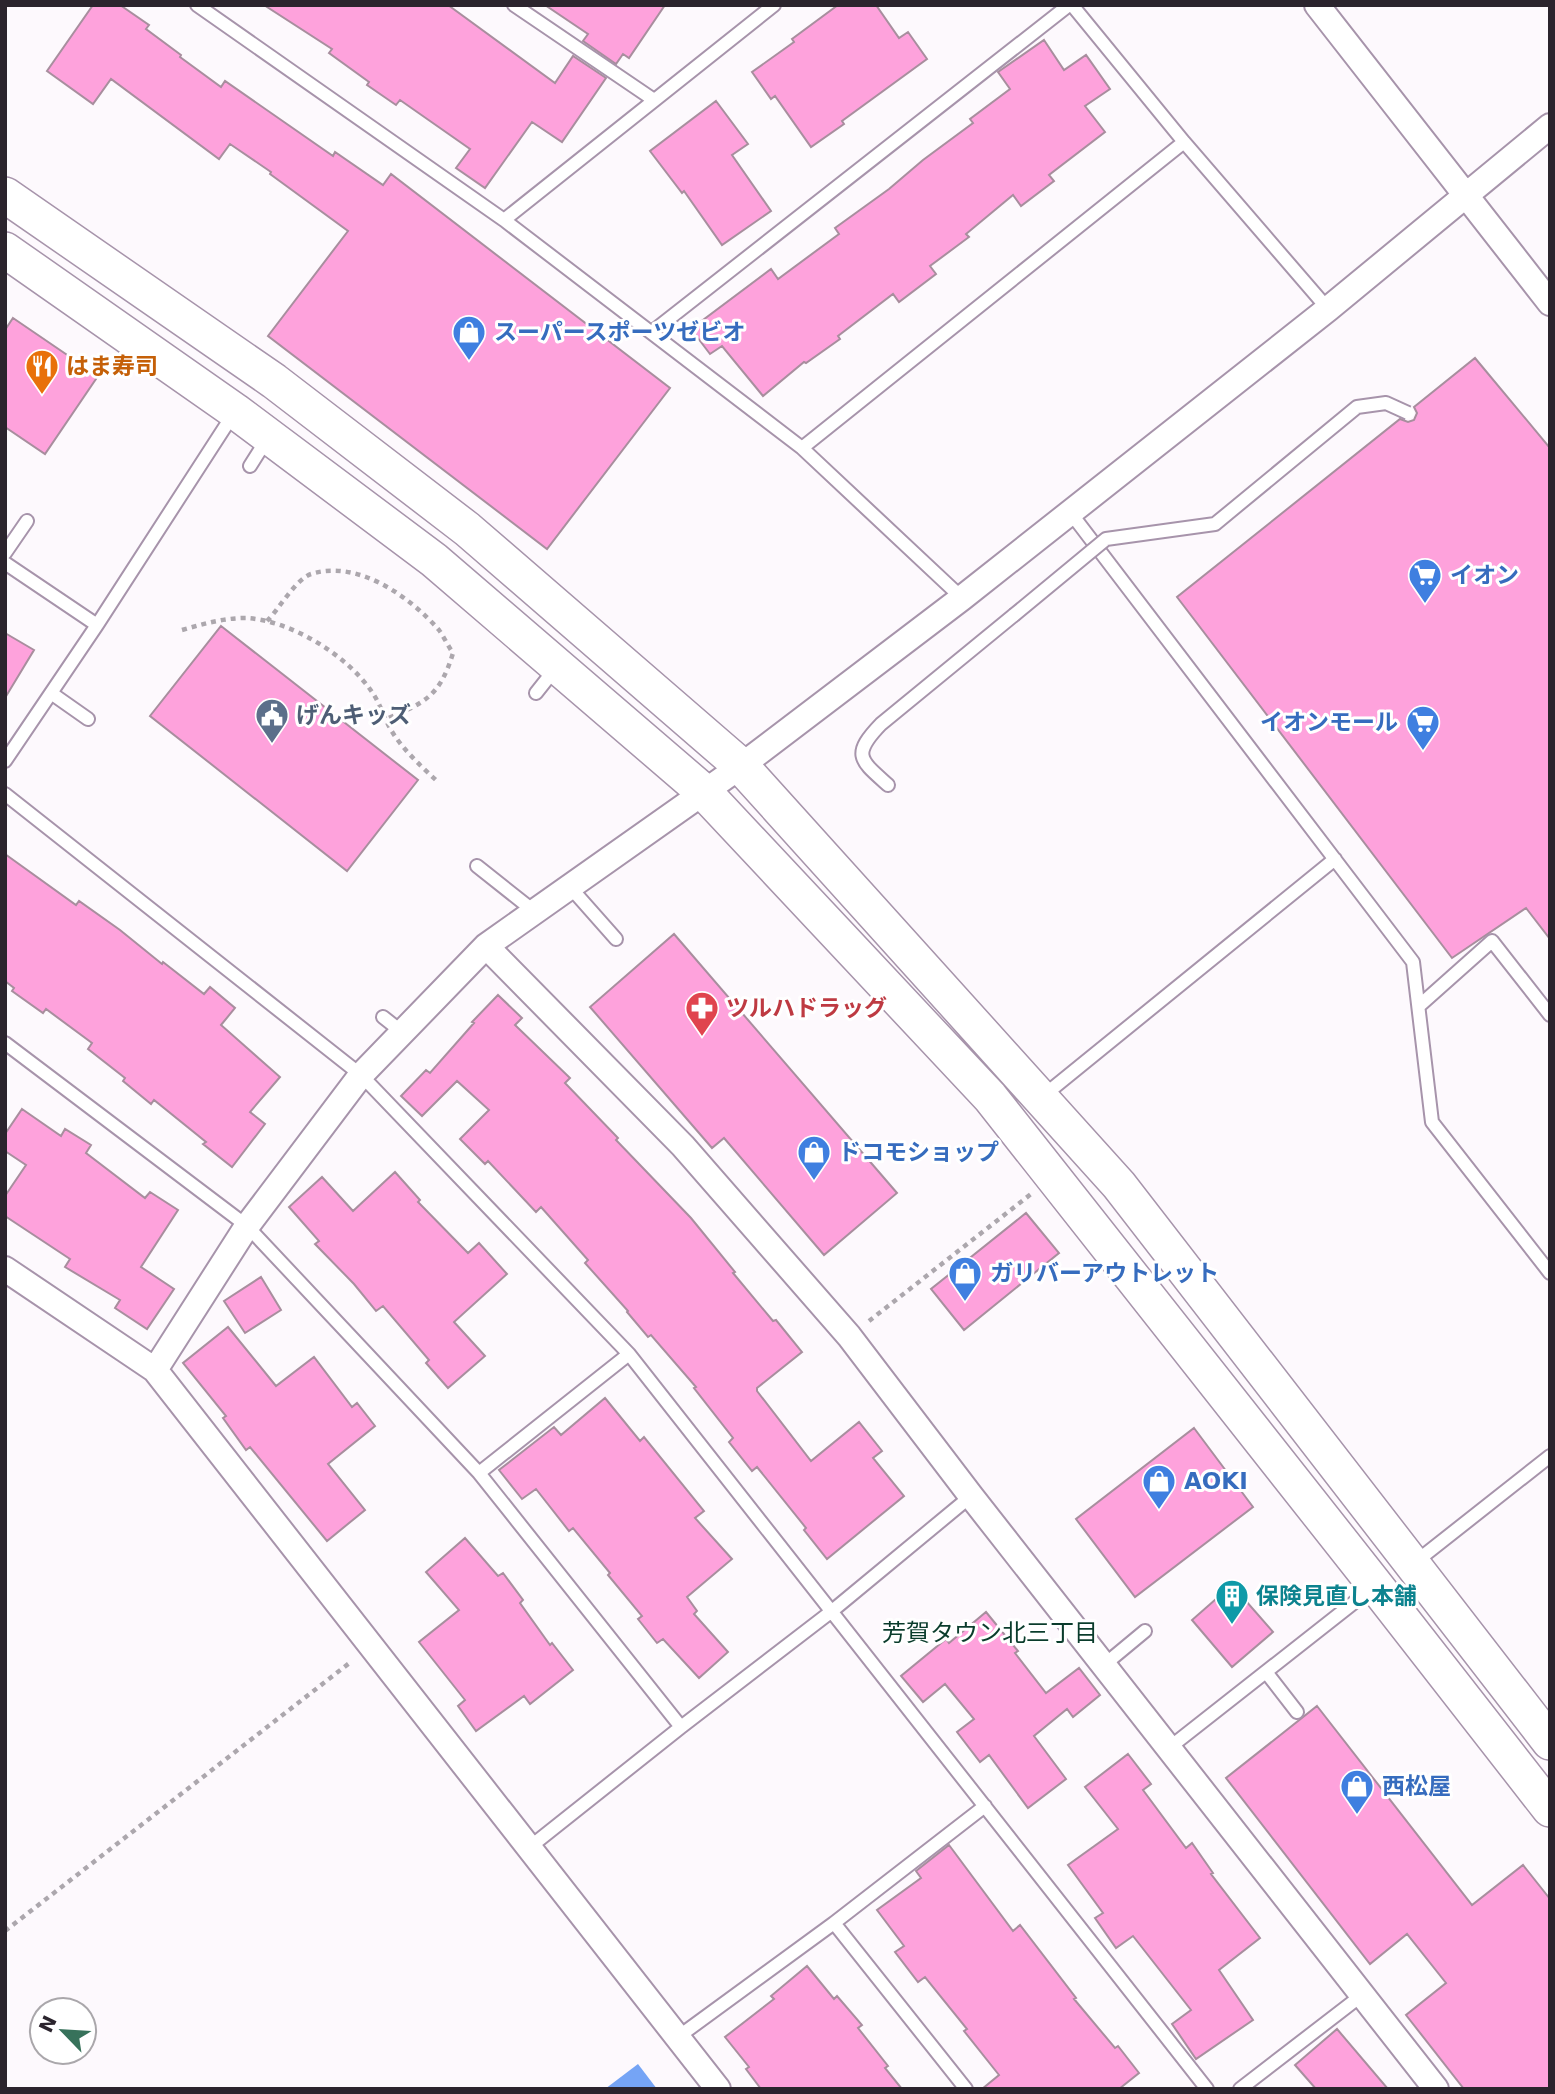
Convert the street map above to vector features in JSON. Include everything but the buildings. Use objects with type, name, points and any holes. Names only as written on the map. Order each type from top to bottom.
[{"type":"street","points":[[1317,5],[1550,303]]},
{"type":"street","points":[[155,1370],[247,1226],[361,1075],[393,1025],[486,946],[741,766],[962,598],[1328,309],[1550,126]]},
{"type":"street","points":[[5,195],[274,381],[467,529],[741,766],[1119,1185],[1550,1742]]},
{"type":"street","points":[[5,250],[235,411],[434,560],[704,792],[990,1097],[1550,1809]]},
{"type":"street","points":[[486,946],[683,1146],[849,1336],[971,1496],[1436,2089]]},
{"type":"street","points":[[5,1269],[155,1370],[718,2089]]},
{"type":"lane","points":[[197,5],[504,219],[802,448],[962,598]]},
{"type":"lane","points":[[514,5],[654,100]]},
{"type":"lane","points":[[504,219],[774,5]]},
{"type":"lane","points":[[652,332],[1071,5],[1184,142],[1328,309]]},
{"type":"lane","points":[[802,448],[1184,142]]},
{"type":"lane","points":[[888,785],[864,764],[861,755],[867,738],[1106,539],[1215,524],[1357,407],[1386,403],[1408,413]]},
{"type":"lane","points":[[5,761],[97,625],[235,411]]},
{"type":"lane","points":[[250,466],[269,436]]},
{"type":"lane","points":[[1070,513],[1413,962],[1432,1122],[1550,1273]]},
{"type":"lane","points":[[5,553],[27,521]]},
{"type":"lane","points":[[5,563],[97,625]]},
{"type":"lane","points":[[536,693],[558,666]]},
{"type":"lane","points":[[51,693],[88,719]]},
{"type":"lane","points":[[5,794],[361,1075],[629,1354],[1207,2089]]},
{"type":"lane","points":[[1041,1098],[1335,859]]},
{"type":"lane","points":[[477,866],[535,912]]},
{"type":"lane","points":[[570,887],[616,939]]},
{"type":"lane","points":[[1419,1006],[1492,941],[1550,1015]]},
{"type":"lane","points":[[5,1043],[247,1226],[479,1473],[681,1727]]},
{"type":"lane","points":[[479,1473],[629,1354]]},
{"type":"lane","points":[[1413,1564],[1550,1456]]},
{"type":"lane","points":[[530,1847],[832,1611],[971,1496]]},
{"type":"lane","points":[[1169,1748],[1376,1586]]},
{"type":"lane","points":[[1104,1665],[1145,1631]]},
{"type":"lane","points":[[1266,1672],[1297,1712]]},
{"type":"lane","points":[[678,2037],[834,1923],[985,1806]]},
{"type":"lane","points":[[834,1923],[966,2089]]},
{"type":"lane","points":[[1240,2089],[1362,1995]]},
{"type":"path","points":[[267,621],[301,581],[310,575],[336,571],[375,581],[415,607],[440,632],[453,653],[447,672],[429,698],[386,719]]},
{"type":"path","points":[[183,630],[218,620],[243,618],[267,621],[308,638],[337,655],[373,693],[392,732],[438,782]]},
{"type":"path","points":[[849,1336],[1053,1177]]},
{"type":"path","points":[[5,1931],[370,1647]]},
{"type":"water","points":[[638,2064],[657,2089],[605,2089]]},
{"type":"place","name":"スーパースポーツゼビオ","points":[[469,362]]},
{"type":"place","name":"はま寿司","points":[[42,396]]},
{"type":"place","name":"イオン","points":[[1425,605]]},
{"type":"place","name":"げんキッズ","points":[[272,745]]},
{"type":"place","name":"イオンモール","points":[[1423,752]]},
{"type":"place","name":"ツルハドラッグ","points":[[702,1038]]},
{"type":"place","name":"ドコモショップ","points":[[814,1182]]},
{"type":"place","name":"ガリバーアウトレット","points":[[965,1303]]},
{"type":"place","name":"AOKI","points":[[1159,1511]]},
{"type":"place","name":"保険見直し本舗","points":[[1232,1626]]},
{"type":"place","name":"西松屋","points":[[1357,1816]]},
{"type":"district","name":"芳賀タウン北三丁目","points":[[990,1633]]}]
